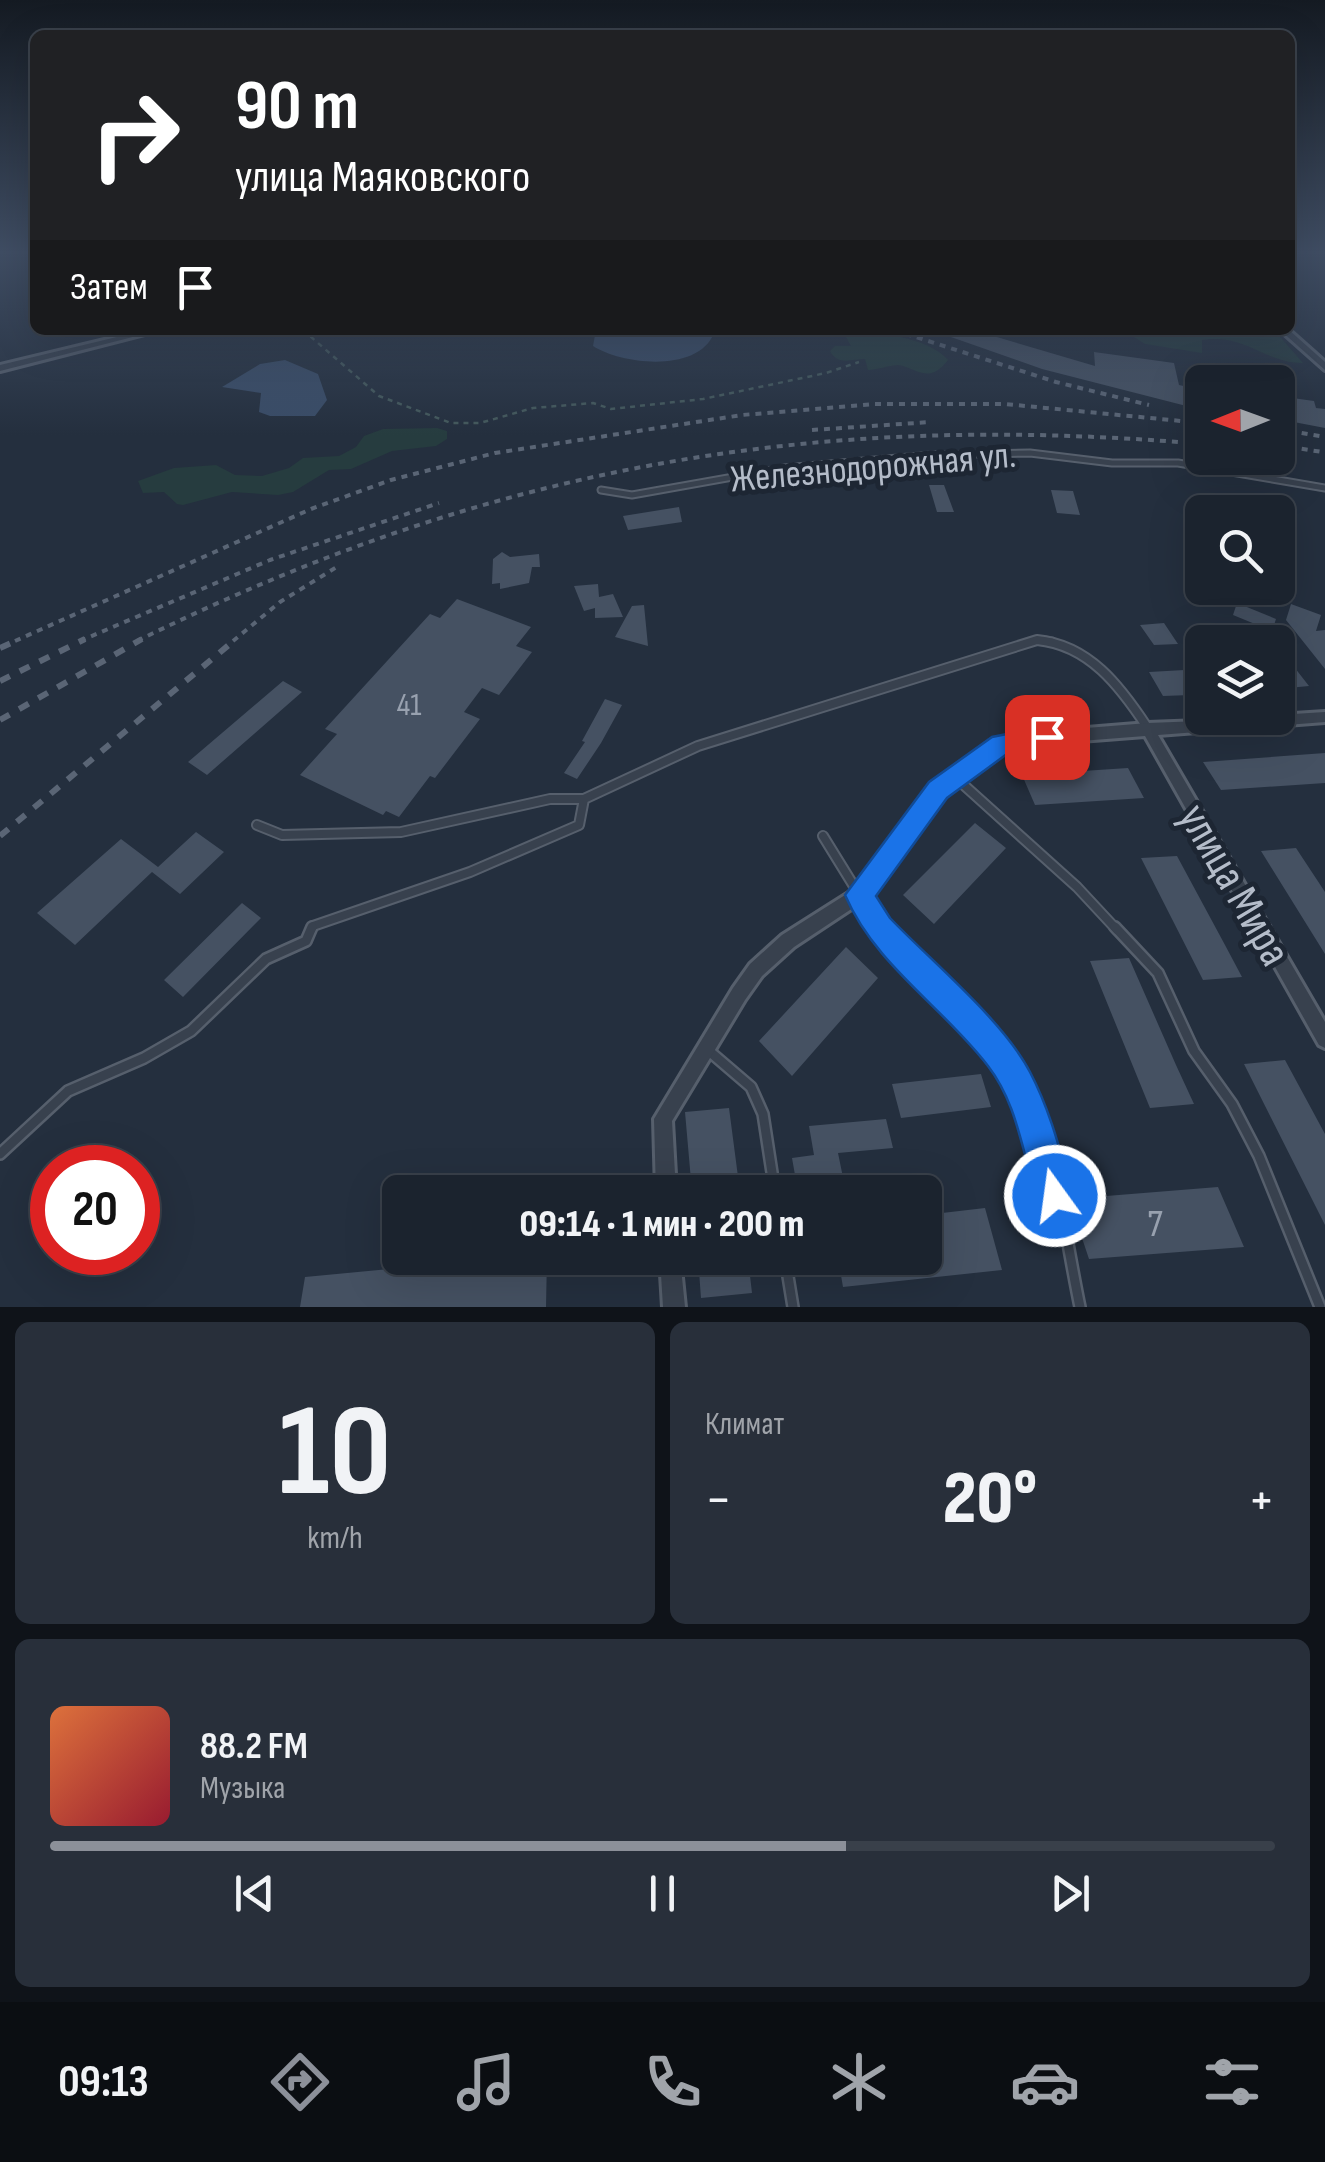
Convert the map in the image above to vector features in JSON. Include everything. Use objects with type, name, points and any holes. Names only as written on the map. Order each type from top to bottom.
[{"type":"street","points":[[0,368],[135,335]]},
{"type":"street","points":[[1289,335],[1325,368]]},
{"type":"street","points":[[665,1175],[663,1118],[756,970],[788,941],[860,895],[938,790],[954,777],[1014,740],[1322,718]]},
{"type":"street","name":"улица Мира","points":[[1148,728],[1325,1039]]},
{"type":"street","points":[[671,1275],[674,1307]]},
{"type":"lane","name":"Железнодорожная ул.","points":[[601,490],[632,494],[784,468],[932,455],[1030,453],[1112,463],[1178,463],[1325,488]]},
{"type":"lane","points":[[256,824],[282,835],[401,832],[550,799],[584,799],[698,746],[1038,640],[1062,643],[1093,663],[1123,691],[1148,728]]},
{"type":"lane","points":[[954,777],[1077,887],[1158,974],[1194,1050],[1232,1104],[1258,1156],[1320,1307]]},
{"type":"lane","points":[[0,1154],[68,1091],[144,1058],[190,1031],[266,959],[306,941],[312,926],[470,872],[579,824],[584,799]]},
{"type":"lane","points":[[823,836],[880,928],[999,1054],[1017,1081],[1034,1117],[1047,1160],[1080,1307]]},
{"type":"lane","points":[[705,1048],[751,1087],[763,1114],[772,1175]]},
{"type":"lane","points":[[788,1275],[793,1307]]},
{"type":"path","points":[[308,335],[378,396],[452,423],[480,423],[548,407],[594,403],[611,409],[703,399],[826,374],[859,362]]},
{"type":"green space","points":[[845,335],[892,335],[927,346],[948,360],[931,373],[899,365],[868,370],[865,359],[841,360],[830,351],[835,346],[851,346]]},
{"type":"green space","points":[[1131,335],[1278,335],[1303,363],[1217,339],[1202,340],[1202,353],[1145,344]]},
{"type":"green space","points":[[383,429],[447,431],[447,439],[436,446],[392,451],[351,469],[329,470],[293,492],[278,495],[232,492],[183,505],[164,492],[143,493],[138,481],[174,468],[216,465],[235,475],[262,476],[289,468],[303,458],[339,456],[356,447],[364,436]]},
{"type":"water","points":[[595,335],[713,335],[693,355],[659,362],[622,358],[593,346]]},
{"type":"water","points":[[285,360],[318,374],[327,400],[315,416],[270,416],[259,412],[261,393],[222,387],[260,364]]},
{"type":"building","points":[[945,335],[990,335],[1095,366],[1094,352],[1174,363],[1179,385],[1185,386],[1185,406],[1042,369]]},
{"type":"building","points":[[1295,398],[1314,401],[1316,408],[1325,409],[1325,428],[1295,422]]},
{"type":"building","points":[[929,485],[944,485],[954,512],[937,512]]},
{"type":"building","points":[[1051,490],[1073,491],[1080,515],[1057,513]]},
{"type":"building","points":[[679,507],[682,522],[628,530],[623,516]]},
{"type":"building","points":[[502,552],[510,557],[539,554],[540,567],[532,567],[529,583],[500,589],[500,583],[492,584],[493,559]]},
{"type":"building","points":[[598,584],[599,597],[613,594],[623,617],[595,618],[595,608],[584,611],[574,586]]},
{"type":"building","points":[[457,599],[531,627],[516,646],[532,652],[499,695],[482,688],[464,712],[480,719],[435,778],[430,776],[399,817],[386,811],[383,815],[300,775],[337,734],[325,729],[430,614],[440,618]]},
{"type":"building","points":[[644,605],[648,646],[615,637],[632,606]]},
{"type":"building","points":[[1236,605],[1242,605],[1276,619],[1274,625],[1257,625],[1233,615]]},
{"type":"building","points":[[1291,605],[1321,615],[1316,631],[1325,630],[1325,669],[1295,631],[1295,625],[1286,620]]},
{"type":"building","points":[[1164,623],[1178,644],[1154,645],[1140,625]]},
{"type":"building","points":[[1295,668],[1309,686],[1295,687]]},
{"type":"building","points":[[1185,670],[1185,695],[1163,696],[1149,672]]},
{"type":"building","points":[[283,681],[302,692],[207,775],[188,762]]},
{"type":"building","points":[[605,699],[622,705],[577,779],[564,773],[585,742],[582,741]]},
{"type":"building","points":[[1325,753],[1325,783],[1221,790],[1203,762]]},
{"type":"building","points":[[1128,768],[1144,798],[1035,805],[1022,775]]},
{"type":"building","points":[[975,823],[1006,848],[934,924],[903,895]]},
{"type":"building","points":[[196,832],[224,852],[180,894],[152,872],[75,945],[37,913],[121,839],[158,867]]},
{"type":"building","points":[[1296,848],[1325,892],[1325,954],[1261,851]]},
{"type":"building","points":[[1177,856],[1242,977],[1203,980],[1141,858]]},
{"type":"building","points":[[242,903],[261,918],[183,997],[164,980]]},
{"type":"building","points":[[846,947],[878,978],[792,1076],[759,1041]]},
{"type":"building","points":[[1129,958],[1194,1104],[1150,1108],[1090,961]]},
{"type":"building","points":[[1285,1060],[1325,1134],[1325,1225],[1244,1064]]},
{"type":"building","points":[[981,1074],[991,1107],[901,1118],[892,1084]]},
{"type":"building","points":[[729,1108],[738,1175],[691,1175],[685,1112]]},
{"type":"building","points":[[886,1119],[893,1148],[838,1153],[843,1175],[795,1175],[792,1158],[814,1155],[809,1126]]},
{"type":"building","points":[[1218,1187],[1244,1247],[1089,1259],[1069,1199]]},
{"type":"building","points":[[985,1208],[1002,1270],[843,1287],[841,1275],[942,1275],[942,1213]]},
{"type":"building","points":[[382,1270],[382,1275],[547,1275],[546,1307],[300,1307],[305,1277]]},
{"type":"building","points":[[699,1275],[750,1275],[752,1293],[701,1298]]},
{"type":"railway","points":[[910,335],[1056,382],[1149,405]]},
{"type":"railway","points":[[15,641],[311,509],[391,480],[495,453],[742,415],[874,404],[1005,404],[1185,421]]},
{"type":"railway","points":[[812,430],[931,422]]},
{"type":"railway","points":[[1295,432],[1325,437]]},
{"type":"railway","points":[[137,641],[268,581],[398,532],[526,493],[655,464],[786,446],[920,436],[1058,436],[1185,443]]},
{"type":"railway","points":[[1295,448],[1322,452]]},
{"type":"railway","points":[[80,641],[270,560],[439,503]]},
{"type":"railway","points":[[233,641],[280,602],[340,565]]},
{"type":"railway","points":[[0,648],[20,639]]},
{"type":"railway","points":[[0,681],[85,639]]},
{"type":"railway","points":[[0,720],[142,639]]},
{"type":"railway","points":[[0,836],[236,639]]},
{"type":"route","points":[[1047,737],[1001,744],[938,790],[860,895],[880,928],[999,1054],[1017,1081],[1034,1117],[1055,1196]]}]
